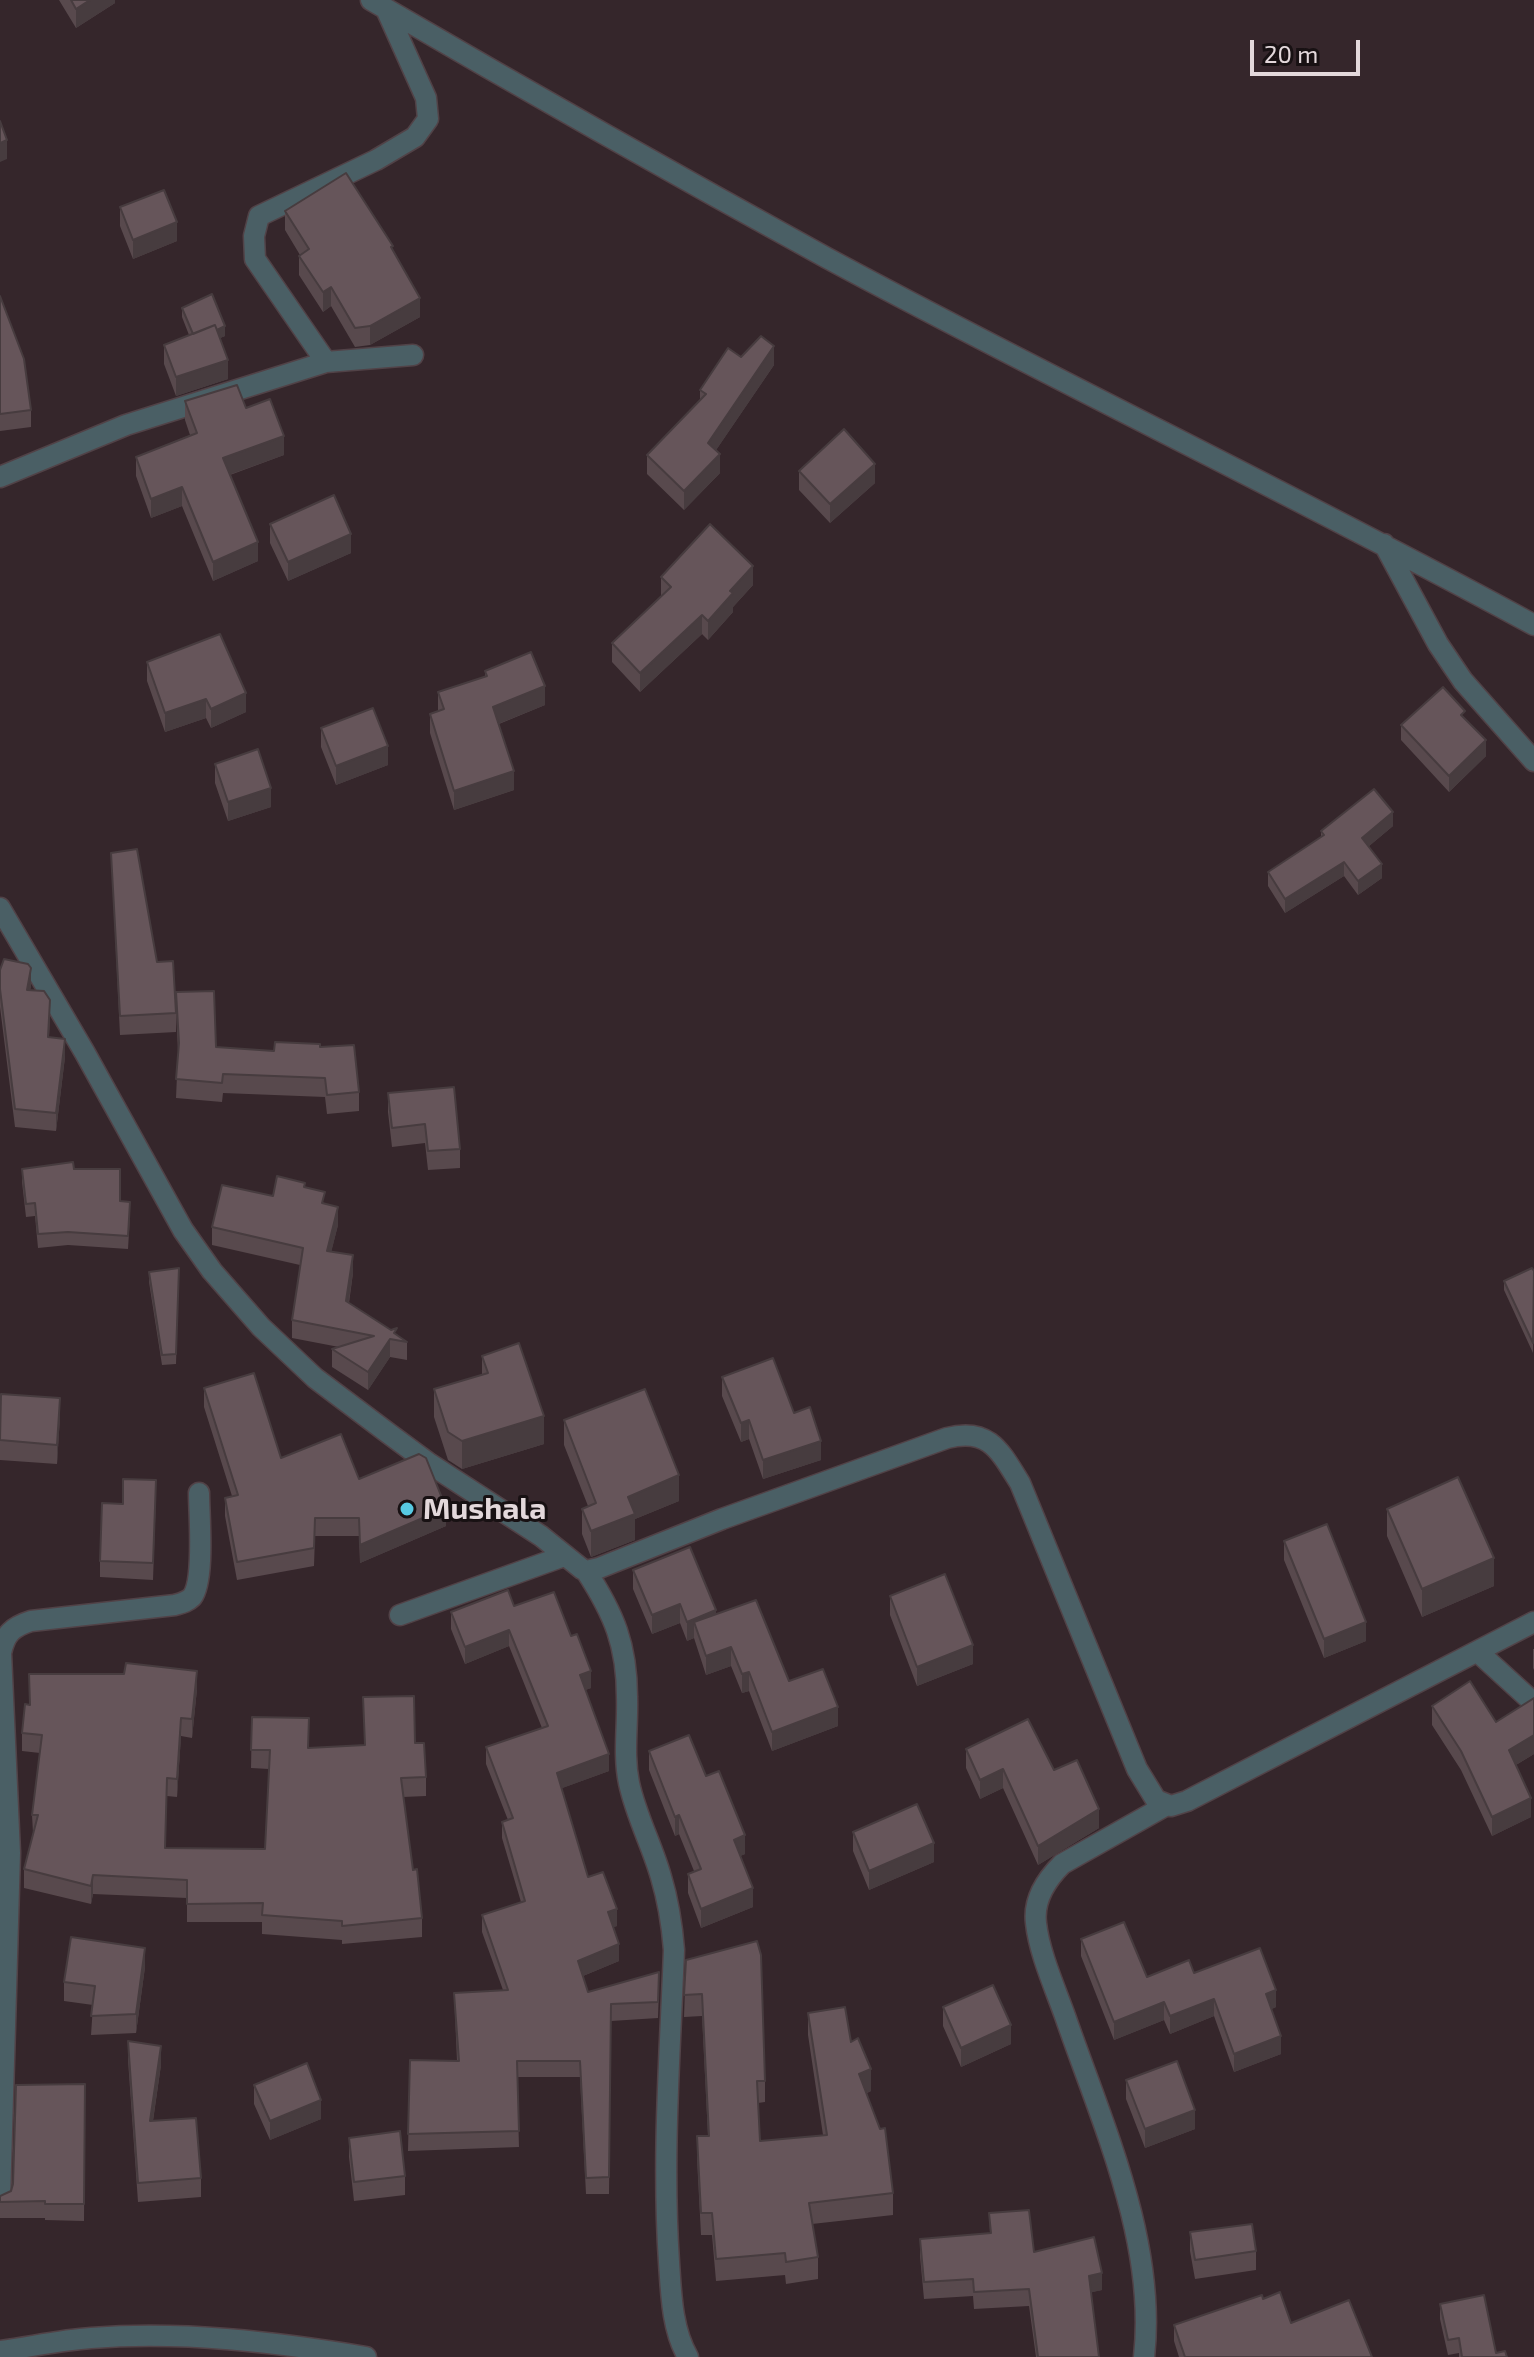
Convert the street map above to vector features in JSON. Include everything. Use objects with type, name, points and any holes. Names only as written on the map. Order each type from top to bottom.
[{"type":"street","points":[[326,362],[255,259],[254,236],[259,216],[376,160],[415,137],[428,119],[426,98],[378,4]]},
{"type":"street","points":[[378,4],[829,259],[1384,544],[1534,625]]},
{"type":"street","points":[[0,477],[126,425],[326,362],[413,355]]},
{"type":"street","points":[[1384,544],[1454,669],[1534,761]]},
{"type":"street","points":[[0,908],[183,1230],[241,1305],[315,1378],[430,1464],[541,1536],[586,1571],[617,1625],[625,1654],[625,1760],[637,1816],[662,1877],[671,1918],[674,1950],[666,2164],[667,2235],[674,2312],[682,2348],[688,2357]]},
{"type":"street","points":[[586,1571],[947,1438],[962,1434],[976,1436],[992,1443],[1020,1483],[1137,1769],[1148,1790],[1165,1806]]},
{"type":"street","points":[[0,2200],[10,1853],[3,1641],[11,1630],[31,1621],[175,1605],[189,1600],[194,1594],[199,1575],[199,1493]]},
{"type":"street","points":[[400,1615],[564,1556]]},
{"type":"street","points":[[1144,2357],[1147,2330],[1145,2281],[1129,2203],[1036,1924],[1036,1905],[1051,1876],[1062,1864],[1165,1806],[1187,1801],[1534,1622]]},
{"type":"street","points":[[1478,1652],[1534,1703]]},
{"type":"street","points":[[0,2351],[90,2338],[171,2335],[281,2343],[366,2357]]},
{"type":"building","points":[[71,0],[90,0],[76,9]]},
{"type":"building","points":[[0,121],[7,140],[0,143]]},
{"type":"building","points":[[346,173],[393,246],[420,298],[370,326],[355,328],[331,287],[323,292],[299,256],[309,249],[285,211]]},
{"type":"building","points":[[164,190],[177,222],[133,240],[120,207]]},
{"type":"building","points":[[212,294],[225,326],[217,330],[215,325],[193,334],[182,308]]},
{"type":"building","points":[[0,296],[24,359],[31,410],[0,414]]},
{"type":"building","points":[[215,325],[228,360],[176,377],[164,345]]},
{"type":"building","points":[[761,336],[774,346],[708,443],[720,454],[684,491],[647,455],[706,394],[700,390],[728,348],[741,357]]},
{"type":"building","points":[[237,385],[246,408],[270,399],[284,436],[223,458],[258,542],[213,562],[182,487],[151,499],[136,457],[197,433],[185,401]]},
{"type":"building","points":[[844,429],[875,464],[830,504],[799,471]]},
{"type":"building","points":[[334,495],[351,534],[288,562],[270,524]]},
{"type":"building","points":[[710,524],[753,566],[708,621],[702,615],[640,673],[612,643],[671,587],[661,577]]},
{"type":"building","points":[[220,634],[246,693],[211,709],[206,699],[165,713],[147,662]]},
{"type":"building","points":[[531,652],[545,686],[493,707],[514,771],[454,791],[430,714],[444,709],[438,692],[487,676],[485,671]]},
{"type":"building","points":[[1443,687],[1465,711],[1461,715],[1486,740],[1449,776],[1401,725]]},
{"type":"building","points":[[373,708],[388,746],[336,766],[321,728]]},
{"type":"building","points":[[258,749],[271,788],[228,802],[215,764]]},
{"type":"building","points":[[1374,789],[1393,812],[1362,838],[1382,864],[1358,881],[1344,862],[1285,899],[1268,872],[1324,835],[1321,831]]},
{"type":"building","points":[[137,849],[157,962],[173,961],[176,1013],[120,1016],[111,853]]},
{"type":"building","points":[[4,959],[28,964],[31,968],[27,990],[44,991],[50,1000],[48,1037],[65,1039],[56,1113],[15,1109],[0,989],[0,970]]},
{"type":"building","points":[[214,991],[216,1047],[274,1051],[275,1042],[320,1044],[320,1047],[354,1045],[359,1092],[327,1095],[325,1078],[223,1074],[222,1083],[176,1079],[179,1043],[176,992]]},
{"type":"building","points":[[454,1087],[460,1149],[428,1151],[425,1124],[392,1128],[388,1093]]},
{"type":"building","points":[[73,1162],[74,1169],[120,1169],[120,1201],[130,1202],[128,1236],[68,1232],[38,1234],[35,1203],[26,1204],[22,1169]]},
{"type":"building","points":[[277,1176],[325,1192],[322,1203],[338,1207],[327,1251],[353,1255],[346,1301],[391,1330],[397,1328],[394,1333],[407,1342],[390,1339],[368,1372],[332,1349],[374,1336],[292,1320],[303,1248],[212,1227],[222,1185],[273,1196]]},
{"type":"building","points":[[179,1268],[176,1354],[162,1355],[149,1272]]},
{"type":"building","points":[[1532,1268],[1534,1271],[1533,1343],[1504,1281]]},
{"type":"building","points":[[519,1343],[544,1416],[462,1441],[448,1432],[434,1389],[488,1373],[482,1356]]},
{"type":"building","points":[[773,1358],[794,1413],[810,1407],[821,1441],[763,1460],[749,1420],[741,1423],[722,1377]]},
{"type":"building","points":[[254,1373],[281,1458],[341,1434],[359,1479],[419,1454],[426,1458],[446,1508],[360,1545],[359,1518],[315,1518],[314,1548],[237,1562],[225,1498],[238,1495],[204,1388]]},
{"type":"building","points":[[645,1389],[679,1475],[628,1497],[635,1514],[591,1531],[582,1509],[596,1503],[564,1420]]},
{"type":"building","points":[[1,1394],[60,1398],[57,1445],[0,1440]]},
{"type":"building","points":[[1458,1477],[1494,1558],[1422,1589],[1387,1509]]},
{"type":"building","points":[[123,1479],[156,1480],[153,1563],[100,1561],[102,1503],[123,1504]]},
{"type":"building","points":[[1327,1524],[1366,1622],[1324,1639],[1284,1541]]},
{"type":"building","points":[[690,1547],[716,1610],[687,1622],[680,1604],[652,1615],[633,1570]]},
{"type":"building","points":[[945,1574],[973,1645],[917,1667],[890,1596]]},
{"type":"building","points":[[508,1590],[514,1606],[554,1592],[571,1636],[577,1634],[591,1671],[580,1675],[609,1754],[557,1773],[588,1877],[603,1872],[617,1909],[608,1912],[619,1944],[578,1961],[588,1992],[659,1972],[658,2002],[611,2004],[609,2177],[586,2178],[580,2061],[517,2061],[519,2131],[408,2134],[410,2060],[459,2061],[454,1993],[508,1990],[482,1915],[525,1901],[502,1822],[513,1818],[486,1747],[548,1726],[509,1630],[465,1647],[451,1612]]},
{"type":"building","points":[[756,1600],[789,1681],[823,1669],[838,1707],[772,1732],[749,1672],[742,1674],[731,1647],[706,1656],[694,1622]]},
{"type":"building","points":[[126,1663],[197,1671],[192,1719],[181,1718],[177,1779],[167,1778],[165,1848],[265,1849],[270,1750],[251,1750],[252,1717],[309,1718],[308,1748],[365,1745],[363,1697],[414,1696],[415,1743],[424,1743],[426,1777],[401,1778],[422,1918],[342,1926],[342,1921],[262,1915],[263,1903],[187,1904],[187,1880],[93,1875],[91,1886],[24,1869],[38,1815],[32,1815],[42,1735],[22,1733],[25,1704],[30,1705],[29,1674],[124,1674]]},
{"type":"building","points":[[1470,1681],[1496,1722],[1534,1698],[1534,1735],[1509,1750],[1531,1798],[1492,1817],[1461,1751],[1432,1706]]},
{"type":"building","points":[[1028,1719],[1054,1770],[1077,1760],[1099,1809],[1038,1846],[1003,1769],[980,1780],[966,1749]]},
{"type":"building","points":[[689,1735],[706,1776],[719,1771],[745,1835],[734,1840],[753,1888],[701,1909],[688,1874],[701,1869],[679,1815],[675,1817],[649,1751]]},
{"type":"building","points":[[917,1804],[934,1843],[869,1871],[853,1832]]},
{"type":"building","points":[[1124,1922],[1147,1977],[1189,1960],[1194,1973],[1260,1948],[1276,1990],[1266,1994],[1281,2036],[1234,2054],[1214,1999],[1170,2016],[1164,2002],[1114,2022],[1081,1939]]},
{"type":"building","points":[[71,1937],[145,1948],[136,2014],[91,2016],[95,1986],[64,1982]]},
{"type":"building","points":[[757,1941],[761,1955],[765,2081],[757,2081],[760,2141],[827,2135],[808,2013],[845,2007],[851,2042],[858,2038],[871,2069],[859,2074],[880,2129],[885,2128],[893,2193],[809,2203],[818,2257],[786,2262],[785,2253],[716,2259],[712,2213],[701,2213],[697,2136],[709,2136],[702,1994],[684,1995],[686,1960]]},
{"type":"building","points":[[993,1985],[1011,2025],[961,2048],[943,2007]]},
{"type":"building","points":[[128,2041],[161,2046],[150,2121],[196,2118],[201,2178],[138,2183]]},
{"type":"building","points":[[1177,2061],[1195,2110],[1145,2129],[1126,2080]]},
{"type":"building","points":[[307,2063],[321,2100],[270,2121],[254,2085]]},
{"type":"building","points":[[85,2084],[84,2204],[0,2202],[0,2196],[11,2191],[13,2184],[16,2085]]},
{"type":"building","points":[[400,2131],[405,2176],[354,2182],[349,2138]]},
{"type":"building","points":[[1029,2210],[1034,2252],[1094,2237],[1102,2273],[1089,2276],[1099,2357],[1038,2357],[1029,2289],[974,2292],[973,2279],[924,2282],[920,2239],[991,2233],[989,2213]]},
{"type":"building","points":[[1252,2224],[1256,2251],[1195,2260],[1190,2232]]},
{"type":"building","points":[[1280,2292],[1291,2323],[1349,2300],[1372,2357],[1185,2357],[1174,2325],[1262,2295],[1263,2299]]},
{"type":"building","points":[[1484,2295],[1496,2353],[1505,2351],[1507,2357],[1462,2357],[1459,2338],[1448,2340],[1440,2304]]},
{"type":"place","name":"Mushala","points":[[407,1509]]}]
